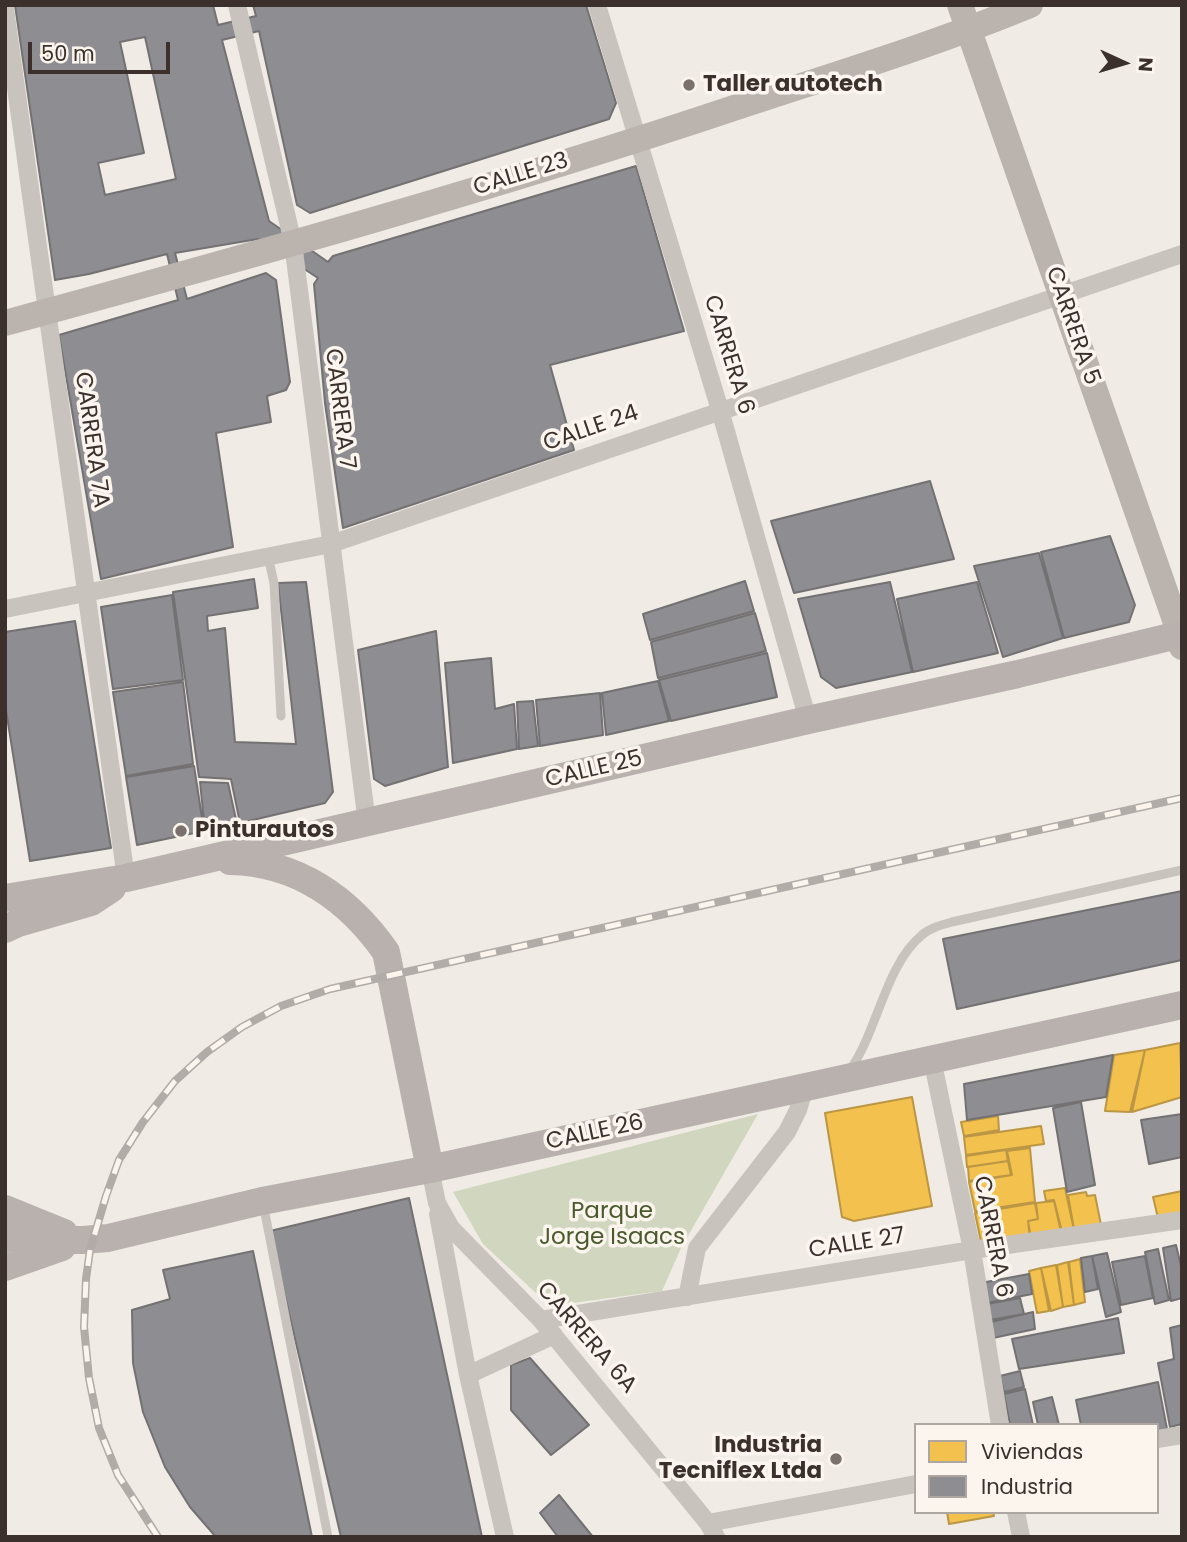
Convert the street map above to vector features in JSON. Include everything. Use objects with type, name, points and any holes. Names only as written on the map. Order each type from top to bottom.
[{"type":"main road","name":"CARRERA 5","points":[[960,5],[1181,638]]},
{"type":"main road","name":"CALLE 23","points":[[5,323],[293,243],[637,140],[969,31],[1030,5]]},
{"type":"main road","name":"CALLE 25","points":[[10,893],[126,878],[808,720],[1181,638]]},
{"type":"main road","points":[[198,861],[243,861],[275,867],[313,882],[344,903],[371,930],[386,952],[392,974],[429,1169]]},
{"type":"main road","points":[[5,929],[91,902],[126,878]]},
{"type":"main road","name":"CALLE 26","points":[[5,1238],[108,1238],[262,1202],[429,1169],[1182,1005]]},
{"type":"main road","points":[[5,1209],[82,1240]]},
{"type":"main road","points":[[5,1267],[82,1240]]},
{"type":"street","name":"CARRERA 7","points":[[236,5],[293,243],[367,823]]},
{"type":"street","name":"CARRERA 6","points":[[597,5],[720,410],[808,720]]},
{"type":"street","name":"CARRERA 7A","points":[[5,9],[10,83],[48,312],[126,878]]},
{"type":"street","name":"CALLE 24","points":[[5,609],[331,544],[1182,254]]},
{"type":"street","name":"CARRERA 6","points":[[932,1059],[972,1250],[1000,1423]]},
{"type":"street","points":[[687,1297],[697,1248],[787,1132],[798,1110],[804,1087]]},
{"type":"street","points":[[764,1096],[783,1114],[787,1132]]},
{"type":"street","name":"CARRERA 6A","points":[[429,1169],[436,1203],[451,1228],[554,1335],[712,1530]]},
{"type":"street","points":[[436,1203],[468,1374],[505,1537]]},
{"type":"street","name":"CALLE 27","points":[[541,1320],[972,1250],[1182,1220]]},
{"type":"street","points":[[468,1374],[554,1335]]},
{"type":"street","points":[[1159,1440],[1182,1435]]},
{"type":"street","points":[[712,1530],[914,1484]]},
{"type":"street","points":[[1016,1514],[1021,1537]]},
{"type":"lane","points":[[268,556],[274,583],[281,716]]},
{"type":"lane","points":[[844,1078],[859,1059],[882,999],[907,951],[922,935],[952,922],[1182,870]]},
{"type":"lane","points":[[262,1202],[328,1537]]},
{"type":"green space","name":"Parque Jorge Isaacs","points":[[758,1114],[681,1248],[662,1291],[550,1306],[483,1244],[453,1192]]},
{"type":"building: Viviendas","points":[[1180,1043],[1182,1097],[1132,1112],[1145,1050]]},
{"type":"building: Viviendas","points":[[1145,1050],[1130,1112],[1105,1111],[1114,1055]]},
{"type":"building: Viviendas","points":[[912,1097],[932,1206],[854,1221],[842,1217],[825,1113]]},
{"type":"building: Viviendas","points":[[998,1116],[999,1130],[964,1136],[961,1122]]},
{"type":"building: Viviendas","points":[[1041,1126],[1044,1144],[966,1155],[964,1137]]},
{"type":"building: Viviendas","points":[[1030,1148],[1035,1202],[975,1211],[969,1182],[1012,1175],[1007,1151]]},
{"type":"building: Viviendas","points":[[1006,1150],[1008,1161],[967,1167],[966,1156]]},
{"type":"building: Viviendas","points":[[1008,1161],[1011,1175],[969,1181],[968,1167]]},
{"type":"building: Viviendas","points":[[1065,1188],[1074,1230],[1062,1232],[1054,1200],[1046,1201],[1044,1191]]},
{"type":"building: Viviendas","points":[[1182,1191],[1182,1215],[1158,1218],[1153,1197]]},
{"type":"building: Viviendas","points":[[1086,1192],[1087,1196],[1095,1195],[1101,1225],[1074,1229],[1068,1195]]},
{"type":"building: Viviendas","points":[[1054,1201],[1061,1232],[1031,1238],[1028,1221],[1038,1219],[1036,1203]]},
{"type":"building: Viviendas","points":[[1035,1203],[1038,1219],[1028,1221],[1030,1238],[982,1247],[975,1213]]},
{"type":"building: Viviendas","points":[[1080,1259],[1085,1302],[1074,1305],[1069,1262]]},
{"type":"building: Viviendas","points":[[1068,1262],[1074,1305],[1063,1307],[1057,1265]]},
{"type":"building: Viviendas","points":[[1056,1265],[1063,1307],[1051,1311],[1041,1268]]},
{"type":"building: Viviendas","points":[[1041,1268],[1049,1311],[1037,1313],[1029,1271]]},
{"type":"building: Viviendas","points":[[947,1514],[994,1516],[949,1524]]},
{"type":"building: Industria","points":[[15,5],[213,5],[218,25],[256,16],[253,5],[586,5],[616,103],[609,119],[310,213],[297,205],[259,31],[222,40],[269,221],[328,262],[333,256],[636,166],[684,331],[550,365],[574,450],[343,528],[325,403],[314,284],[318,278],[258,239],[175,253],[187,299],[266,273],[276,280],[290,382],[286,390],[267,396],[271,422],[216,433],[233,547],[101,579],[59,335],[178,300],[167,254],[55,280]],"holes":[[[145,37],[176,179],[105,195],[98,163],[144,153],[120,42]]]},
{"type":"building: Industria","points":[[930,481],[954,559],[794,593],[771,521]]},
{"type":"building: Industria","points":[[1110,536],[1135,605],[1129,622],[1064,638],[1041,552]]},
{"type":"building: Industria","points":[[1039,553],[1063,638],[1003,657],[974,566]]},
{"type":"building: Industria","points":[[254,579],[258,608],[207,616],[208,631],[225,628],[235,742],[296,744],[278,583],[306,582],[333,792],[325,803],[240,823],[231,779],[199,777],[173,592]]},
{"type":"building: Industria","points":[[745,581],[754,611],[650,640],[643,614]]},
{"type":"building: Industria","points":[[890,582],[912,672],[836,688],[821,677],[798,599]]},
{"type":"building: Industria","points":[[977,582],[998,653],[913,672],[897,599]]},
{"type":"building: Industria","points":[[172,595],[183,680],[113,689],[101,607]]},
{"type":"building: Industria","points":[[755,613],[766,651],[658,678],[651,642]]},
{"type":"building: Industria","points":[[75,621],[111,848],[30,861],[5,704],[5,632]]},
{"type":"building: Industria","points":[[436,631],[448,767],[385,786],[374,779],[358,650]]},
{"type":"building: Industria","points":[[767,653],[777,697],[671,721],[659,680]]},
{"type":"building: Industria","points":[[491,658],[495,709],[514,704],[517,749],[453,763],[445,663]]},
{"type":"building: Industria","points":[[658,681],[669,721],[606,735],[602,693]]},
{"type":"building: Industria","points":[[183,682],[193,764],[126,776],[113,692]]},
{"type":"building: Industria","points":[[600,693],[603,735],[540,746],[536,700]]},
{"type":"building: Industria","points":[[533,701],[538,746],[519,749],[517,702]]},
{"type":"building: Industria","points":[[194,766],[204,831],[137,845],[126,777]]},
{"type":"building: Industria","points":[[200,782],[228,783],[237,824],[205,831]]},
{"type":"building: Industria","points":[[1182,891],[1182,960],[957,1009],[943,939]]},
{"type":"building: Industria","points":[[1113,1055],[1106,1097],[967,1120],[964,1084]]},
{"type":"building: Industria","points":[[1081,1102],[1095,1185],[1067,1192],[1053,1108]]},
{"type":"building: Industria","points":[[1182,1114],[1182,1157],[1149,1164],[1141,1120]]},
{"type":"building: Industria","points":[[409,1198],[482,1537],[341,1537],[270,1231]]},
{"type":"building: Industria","points":[[1176,1245],[1182,1270],[1182,1298],[1171,1301],[1163,1248]]},
{"type":"building: Industria","points":[[1158,1249],[1169,1300],[1155,1304],[1145,1252]]},
{"type":"building: Industria","points":[[253,1251],[312,1537],[216,1537],[190,1507],[165,1467],[143,1412],[133,1363],[132,1310],[170,1299],[163,1270]]},
{"type":"building: Industria","points":[[1107,1253],[1121,1312],[1106,1317],[1092,1256]]},
{"type":"building: Industria","points":[[1092,1256],[1098,1289],[1085,1292],[1081,1258]]},
{"type":"building: Industria","points":[[1145,1256],[1153,1298],[1121,1305],[1112,1262]]},
{"type":"building: Industria","points":[[1029,1274],[1032,1294],[987,1303],[984,1287],[986,1282]]},
{"type":"building: Industria","points":[[1020,1298],[1024,1314],[990,1320],[987,1304]]},
{"type":"building: Industria","points":[[1033,1312],[1035,1329],[993,1338],[991,1322]]},
{"type":"building: Industria","points":[[1118,1318],[1124,1353],[1019,1369],[1012,1339]]},
{"type":"building: Industria","points":[[1182,1325],[1182,1424],[1170,1427],[1158,1363],[1174,1359],[1170,1328]]},
{"type":"building: Industria","points":[[530,1358],[589,1425],[551,1455],[511,1410],[511,1365]]},
{"type":"building: Industria","points":[[1020,1371],[1024,1387],[1004,1392],[1000,1376]]},
{"type":"building: Industria","points":[[1158,1382],[1167,1429],[1159,1431],[1159,1423],[1081,1423],[1076,1400]]},
{"type":"building: Industria","points":[[1025,1389],[1033,1423],[1010,1423],[1004,1394]]},
{"type":"building: Industria","points":[[1052,1397],[1058,1423],[1038,1423],[1033,1402]]},
{"type":"building: Industria","points":[[559,1495],[593,1537],[558,1537],[540,1513]]},
{"type":"railway","points":[[158,1537],[118,1475],[99,1428],[89,1378],[84,1327],[86,1279],[90,1250],[119,1160],[143,1122],[175,1081],[207,1052],[242,1027],[281,1006],[330,989],[1182,798]]},
{"type":"place","name":"Taller autotech","points":[[689,85]]},
{"type":"place","name":"Pinturautos","points":[[181,831]]},
{"type":"place","name":"Industria Tecniflex Ltda","points":[[836,1459]]}]
